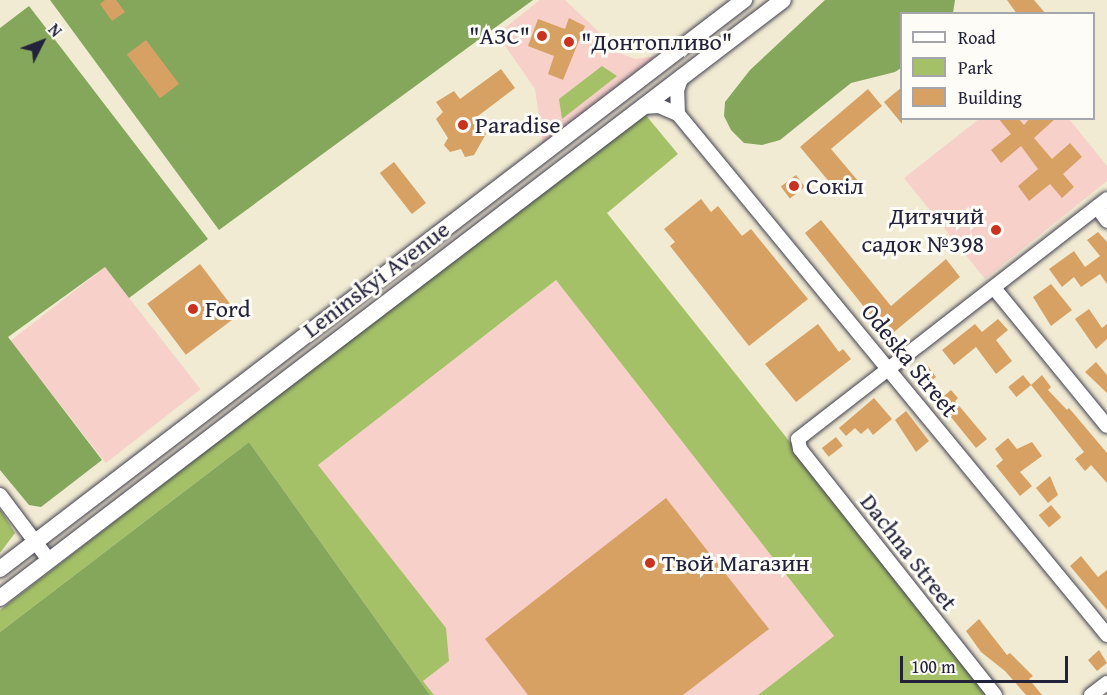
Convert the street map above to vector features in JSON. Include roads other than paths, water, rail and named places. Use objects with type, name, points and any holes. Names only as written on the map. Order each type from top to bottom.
[{"type":"main road","name":"Leninskyi Avenue","points":[[0,598],[783,0]]},
{"type":"main road","name":"Leninskyi Avenue","points":[[0,569],[742,2]]},
{"type":"main road","points":[[742,2],[754,22]]},
{"type":"street","points":[[642,107],[659,106],[678,114],[677,90],[682,76]]},
{"type":"street","name":"Odeska Street","points":[[678,114],[1107,635]]},
{"type":"street","points":[[890,371],[1102,203],[1107,221]]},
{"type":"street","points":[[994,288],[1107,426]]},
{"type":"street","name":"Dachna Street","points":[[890,371],[802,434],[798,439],[800,449],[995,695]]},
{"type":"street","points":[[0,495],[49,560]]},
{"type":"street","points":[[1091,695],[1107,683]]},
{"type":"place","name":"\"АЗС\"","points":[[542,36]]},
{"type":"place","name":"\"Донтопливо\"","points":[[569,42]]},
{"type":"place","name":"Paradise","points":[[463,125]]},
{"type":"place","name":"Сокіл","points":[[794,186]]},
{"type":"place","name":"Дитячий садок №398","points":[[996,230]]},
{"type":"place","name":"Ford","points":[[193,309]]},
{"type":"place","name":"Твой Магазин","points":[[650,563]]}]
